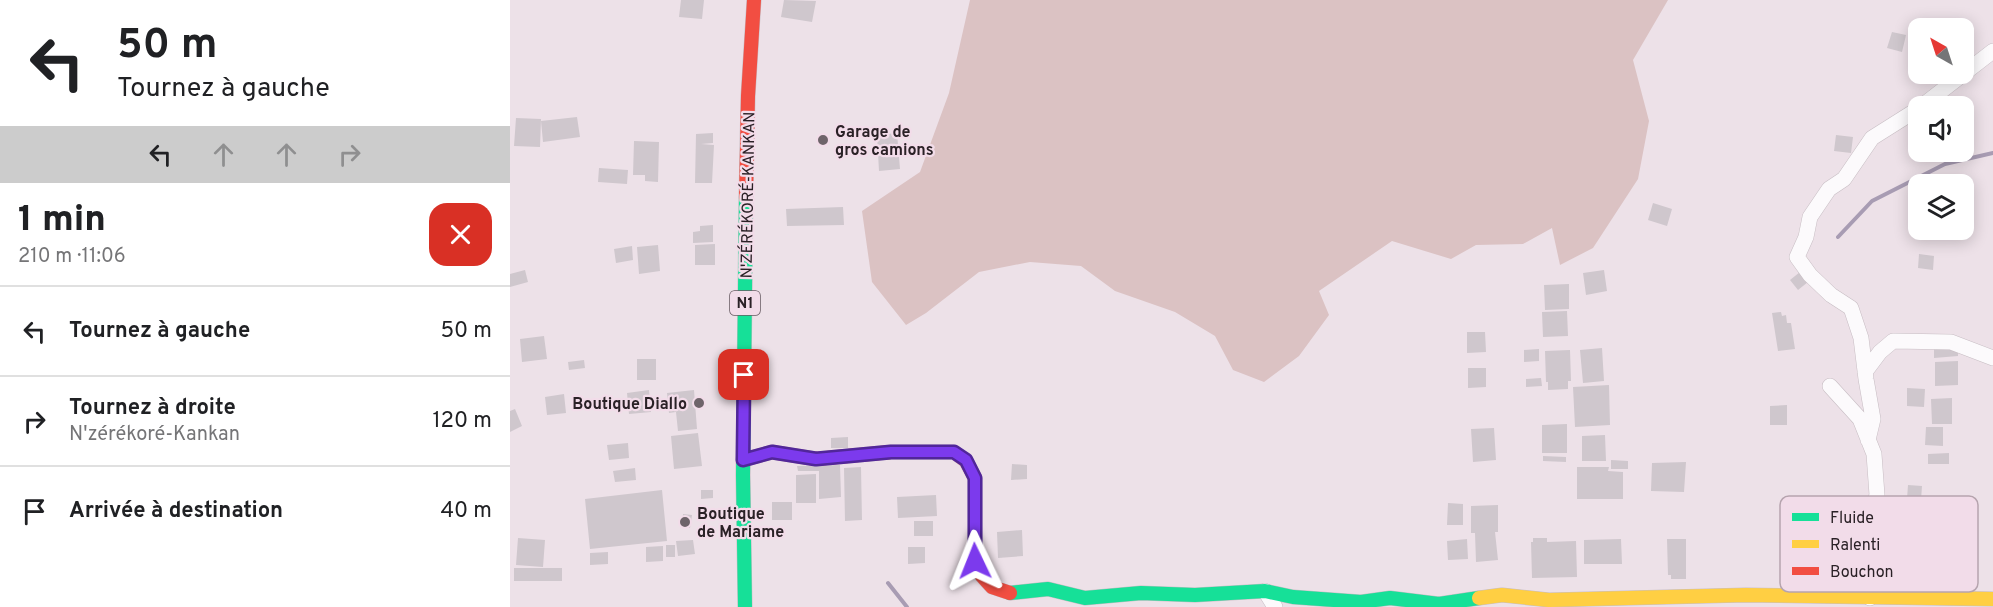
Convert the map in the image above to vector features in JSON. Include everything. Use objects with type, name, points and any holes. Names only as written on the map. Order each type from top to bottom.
[{"type":"main road","name":"N'ZÉRÉKORÉ-KANKAN","points":[[745,607],[743,460],[749,82],[754,0]]},
{"type":"main road","points":[[743,460],[772,452],[816,459],[891,452],[954,452],[966,460],[975,478],[975,561],[982,576],[992,586],[1012,593],[1048,589],[1085,598],[1141,593],[1195,595],[1265,591],[1293,597],[1361,602],[1390,598],[1439,604],[1502,596],[1549,600],[1746,595],[1993,599]]},
{"type":"street","points":[[1935,96],[1993,51]]},
{"type":"street","points":[[1868,440],[1873,419],[1861,338],[1851,308],[1831,295],[1810,275],[1797,257],[1806,237],[1810,217],[1829,189],[1844,179],[1872,138],[1908,116]]},
{"type":"street","points":[[1865,372],[1880,352],[1893,341],[1951,342],[1993,358]]},
{"type":"street","points":[[1830,386],[1860,419],[1874,454],[1877,496]]},
{"type":"street","points":[[1265,591],[1275,607]]},
{"type":"street","points":[[1870,592],[1870,598]]},
{"type":"shaded area","points":[[970,0],[1668,0],[1633,60],[1649,121],[1638,179],[1593,248],[1560,265],[1552,228],[1523,244],[1476,245],[1451,259],[1392,241],[1319,291],[1329,315],[1299,356],[1264,382],[1233,370],[1215,336],[1175,312],[1115,291],[1081,266],[1030,262],[979,272],[926,313],[906,325],[872,282],[862,211],[920,172],[949,93]]},
{"type":"building","points":[[681,0],[704,0],[702,19],[679,17]]},
{"type":"building","points":[[784,0],[816,1],[812,22],[781,17]]},
{"type":"building","points":[[1892,32],[1906,35],[1902,52],[1887,48]]},
{"type":"building","points":[[577,117],[580,137],[543,142],[541,121]]},
{"type":"building","points":[[516,118],[541,119],[540,147],[514,146]]},
{"type":"building","points":[[713,133],[713,143],[701,144],[714,145],[712,183],[695,183],[696,134]]},
{"type":"building","points":[[897,133],[900,169],[879,171],[877,135]]},
{"type":"building","points":[[1836,135],[1853,137],[1851,153],[1834,151]]},
{"type":"building","points":[[634,141],[659,142],[658,182],[645,181],[645,175],[633,175]]},
{"type":"building","points":[[599,168],[628,170],[627,184],[598,182]]},
{"type":"building","points":[[1653,203],[1672,209],[1667,226],[1648,220]]},
{"type":"building","points":[[843,207],[844,225],[787,226],[786,209]]},
{"type":"building","points":[[713,225],[713,242],[693,243],[693,232],[700,231],[700,226]]},
{"type":"building","points":[[715,244],[715,265],[695,265],[695,245]]},
{"type":"building","points":[[658,245],[660,271],[639,274],[637,247]]},
{"type":"building","points":[[632,246],[633,260],[616,263],[614,249]]},
{"type":"building","points":[[1919,254],[1934,256],[1933,270],[1918,268]]},
{"type":"building","points":[[525,270],[528,282],[510,287],[510,274]]},
{"type":"building","points":[[1604,270],[1607,291],[1586,295],[1583,273]]},
{"type":"building","points":[[1800,272],[1808,282],[1798,290],[1790,280]]},
{"type":"building","points":[[1569,284],[1569,309],[1545,310],[1544,285]]},
{"type":"building","points":[[1567,311],[1568,336],[1543,337],[1542,312]]},
{"type":"building","points":[[1781,312],[1782,316],[1786,315],[1787,323],[1791,323],[1795,349],[1778,351],[1772,313]]},
{"type":"building","points":[[1467,332],[1485,332],[1486,352],[1467,353]]},
{"type":"building","points":[[544,336],[547,359],[522,362],[520,339]]},
{"type":"building","points":[[1602,348],[1604,381],[1583,383],[1580,350]]},
{"type":"building","points":[[1958,348],[1958,356],[1934,358],[1934,349]]},
{"type":"building","points":[[1539,349],[1539,361],[1524,362],[1524,350]]},
{"type":"building","points":[[1570,350],[1571,381],[1568,381],[1568,389],[1548,390],[1545,351]]},
{"type":"building","points":[[637,359],[656,359],[656,380],[637,380]]},
{"type":"building","points":[[584,360],[585,368],[569,370],[568,362]]},
{"type":"building","points":[[1958,361],[1958,385],[1935,386],[1935,362]]},
{"type":"building","points":[[1468,368],[1486,368],[1486,387],[1468,388]]},
{"type":"building","points":[[1541,378],[1542,386],[1526,387],[1526,379]]},
{"type":"building","points":[[1609,385],[1610,425],[1575,427],[1573,387]]},
{"type":"building","points":[[1907,388],[1925,389],[1924,407],[1907,406]]},
{"type":"building","points":[[649,390],[651,412],[629,414],[627,393]]},
{"type":"building","points":[[694,390],[697,429],[678,431],[676,412],[669,413],[667,393]]},
{"type":"building","points":[[564,394],[566,413],[547,415],[545,397]]},
{"type":"building","points":[[1952,398],[1952,424],[1932,424],[1931,399]]},
{"type":"building","points":[[1787,405],[1787,425],[1770,425],[1770,406]]},
{"type":"building","points":[[515,409],[522,426],[510,432],[510,411]]},
{"type":"building","points":[[1567,424],[1567,453],[1542,453],[1542,425]]},
{"type":"building","points":[[1926,427],[1943,427],[1943,446],[1925,445]]},
{"type":"building","points":[[1494,428],[1496,460],[1473,462],[1471,429]]},
{"type":"building","points":[[698,433],[702,466],[674,469],[671,436]]},
{"type":"building","points":[[1605,435],[1606,461],[1582,461],[1582,436]]},
{"type":"building","points":[[848,437],[848,448],[831,448],[831,438]]},
{"type":"building","points":[[628,443],[629,458],[609,460],[607,445]]},
{"type":"building","points":[[1949,453],[1949,464],[1928,464],[1928,454]]},
{"type":"building","points":[[1543,456],[1566,457],[1566,462],[1543,461]]},
{"type":"building","points":[[1611,460],[1628,461],[1628,469],[1611,469]]},
{"type":"building","points":[[1686,462],[1684,492],[1651,491],[1652,463]]},
{"type":"building","points":[[1012,464],[1027,465],[1027,479],[1011,480]]},
{"type":"building","points":[[840,465],[841,497],[819,499],[819,471],[798,471],[797,466]]},
{"type":"building","points":[[861,467],[862,520],[845,521],[844,468]]},
{"type":"building","points":[[1577,467],[1609,467],[1608,471],[1623,472],[1623,499],[1577,499]]},
{"type":"building","points":[[635,468],[636,480],[615,482],[613,471]]},
{"type":"building","points":[[816,474],[816,503],[796,503],[796,475]]},
{"type":"building","points":[[1908,485],[1922,486],[1921,496],[1907,496]]},
{"type":"building","points":[[662,490],[667,541],[590,549],[585,499]]},
{"type":"building","points":[[701,490],[713,490],[713,498],[701,499]]},
{"type":"building","points":[[936,495],[937,516],[898,518],[897,497]]},
{"type":"building","points":[[772,502],[792,502],[792,520],[772,520]]},
{"type":"building","points":[[1448,503],[1463,504],[1463,525],[1447,525]]},
{"type":"building","points":[[1498,505],[1498,532],[1495,532],[1498,560],[1476,562],[1475,533],[1471,533],[1471,506]]},
{"type":"building","points":[[683,514],[692,515],[690,528],[682,527]]},
{"type":"building","points":[[914,521],[933,521],[933,536],[914,536]]},
{"type":"building","points":[[1022,530],[1023,556],[998,558],[997,532]]},
{"type":"building","points":[[518,538],[545,540],[543,567],[516,565]]},
{"type":"building","points":[[1533,538],[1547,538],[1547,542],[1576,541],[1577,577],[1532,578],[1531,542]]},
{"type":"building","points":[[1467,539],[1468,559],[1448,560],[1447,541]]},
{"type":"building","points":[[1621,539],[1622,564],[1584,564],[1584,540]]},
{"type":"building","points":[[1667,539],[1686,539],[1686,579],[1671,579],[1671,575],[1668,575]]},
{"type":"building","points":[[693,540],[695,554],[678,556],[676,541]]},
{"type":"building","points":[[666,545],[675,545],[675,557],[666,557]]},
{"type":"building","points":[[663,546],[663,561],[646,562],[646,547]]},
{"type":"building","points":[[908,547],[925,547],[925,563],[908,564]]},
{"type":"building","points":[[608,552],[608,564],[590,565],[590,553]]},
{"type":"building","points":[[514,568],[562,568],[562,581],[514,581]]},
{"type":"waterway","points":[[1838,237],[1872,201],[1945,164],[1993,153]]},
{"type":"waterway","points":[[888,583],[907,607]]},
{"type":"traffic: fast","points":[[745,607],[743,475],[746,197]]},
{"type":"traffic: fast","points":[[1010,593],[1048,589],[1085,598],[1141,593],[1195,595],[1265,591],[1293,597],[1361,602],[1390,598],[1439,604],[1479,598]]},
{"type":"traffic: slow","points":[[1479,598],[1502,595],[1549,600],[1746,595],[1993,599]]},
{"type":"traffic: jam","points":[[746,197],[748,96],[754,0]]},
{"type":"traffic: jam","points":[[743,460],[772,452],[816,459],[891,452],[954,452],[966,461],[975,478],[975,561],[982,576],[992,587],[1010,593]]},
{"type":"place","name":"Garage de gros camions","points":[[823,140]]},
{"type":"place","name":"Boutique Diallo","points":[[699,403]]},
{"type":"place","name":"Boutique de Mariame","points":[[685,522]]},
{"type":"route","points":[[744,375],[743,460],[772,452],[816,459],[891,452],[954,452],[966,460],[975,478],[975,561]]}]
